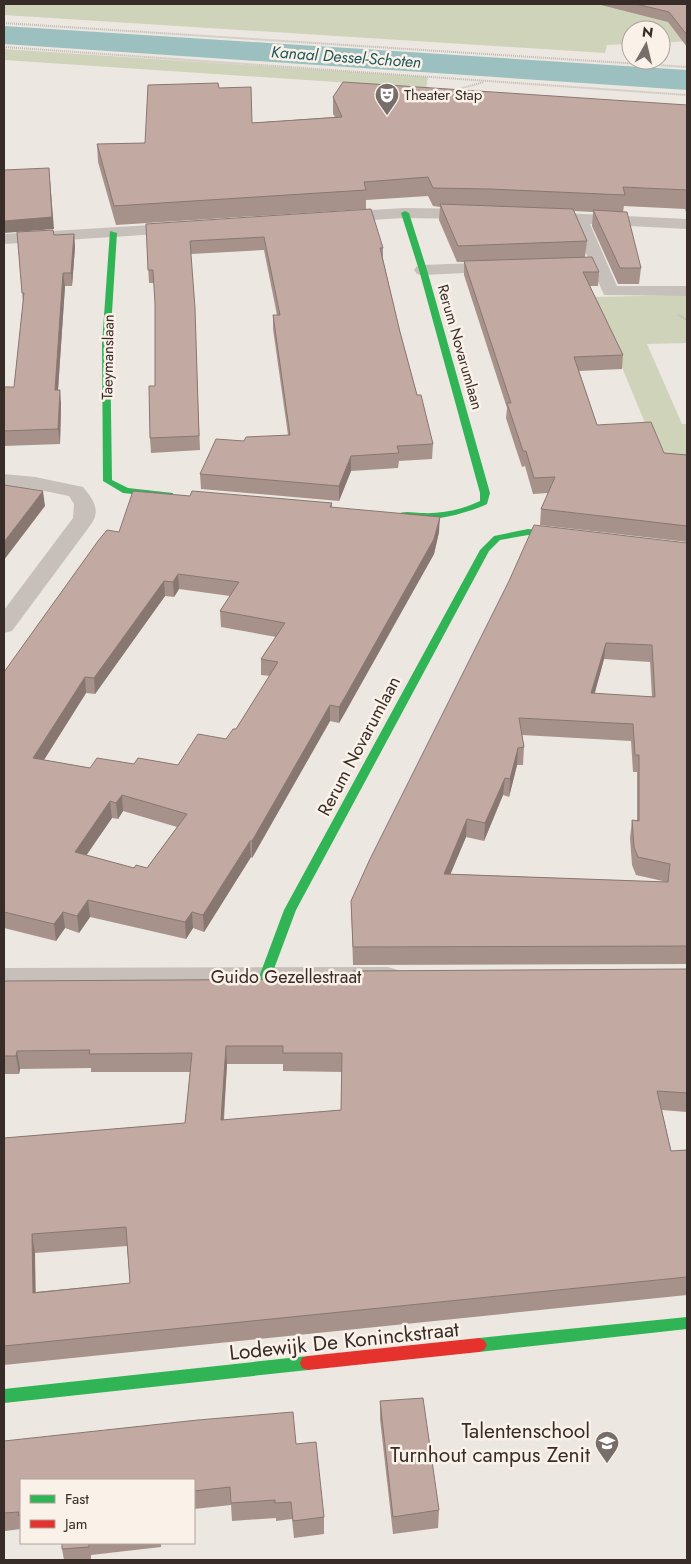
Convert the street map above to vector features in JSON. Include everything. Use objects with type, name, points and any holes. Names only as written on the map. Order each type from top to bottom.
[{"type":"street","points":[[321,218],[405,213],[488,214]]},
{"type":"street","name":"Rerum Novarumlaan","points":[[392,514],[441,518],[468,512],[484,502],[485,493],[423,270],[405,213]]},
{"type":"street","points":[[524,216],[687,224]]},
{"type":"street","points":[[579,219],[610,291],[687,290]]},
{"type":"street","points":[[4,239],[202,227]]},
{"type":"street","name":"Taeymanslaan","points":[[113,233],[106,344],[108,481],[126,491],[185,496]]},
{"type":"street","points":[[578,265],[597,263]]},
{"type":"street","points":[[423,270],[520,267]]},
{"type":"street","points":[[4,480],[36,483],[76,491],[85,504],[84,518],[4,626]]},
{"type":"street","name":"Rerum Novarumlaan","points":[[265,977],[290,910],[485,550],[497,538],[528,532],[576,538]]},
{"type":"street","name":"Guido Gezellestraat","points":[[4,978],[412,977]]},
{"type":"street","name":"Lodewijk De Koninckstraat","points":[[4,1396],[687,1323]]},
{"type":"path","points":[[4,23],[687,67]]},
{"type":"path","points":[[4,47],[424,75],[687,95]]},
{"type":"path","points":[[456,98],[459,89],[487,81]]},
{"type":"green space","points":[[4,4],[611,4],[666,20],[621,20],[621,44],[607,45],[605,53],[4,15]]},
{"type":"green space","points":[[671,21],[687,26],[687,41],[671,42]]},
{"type":"green space","points":[[4,49],[428,77],[426,88],[4,60]]},
{"type":"green space","points":[[687,295],[687,343],[647,344],[682,424],[687,424],[687,470],[664,469],[593,297]]},
{"type":"water","name":"Kanaal Dessel-Schoten","points":[[4,26],[621,66],[621,70],[687,70],[687,90],[4,44]]},
{"type":"building","points":[[636,4],[687,4],[687,35],[669,12]]},
{"type":"building","points":[[343,82],[687,105],[687,190],[623,187],[625,195],[433,188],[428,177],[364,182],[366,190],[114,206],[97,144],[145,143],[148,85],[218,83],[219,88],[251,87],[252,123],[342,117],[333,97]]},
{"type":"building","points":[[49,168],[52,217],[4,221],[4,170]]},
{"type":"building","points":[[440,204],[573,209],[587,241],[458,246]]},
{"type":"building","points":[[371,209],[383,248],[380,248],[400,332],[417,395],[421,395],[433,444],[397,446],[399,453],[351,456],[339,486],[200,474],[216,439],[244,441],[246,437],[290,435],[273,315],[280,315],[264,237],[190,241],[195,308],[199,436],[150,438],[149,386],[155,386],[155,304],[153,270],[148,270],[146,224]]},
{"type":"building","points":[[593,210],[627,212],[641,268],[620,268]]},
{"type":"building","points":[[53,230],[54,235],[74,234],[71,273],[63,273],[55,390],[60,390],[58,429],[4,431],[4,387],[14,387],[24,293],[22,293],[17,232]]},
{"type":"building","points":[[592,257],[599,272],[583,272],[623,355],[574,357],[597,425],[651,422],[664,453],[687,455],[687,526],[541,509],[555,477],[534,478],[526,451],[523,451],[507,403],[511,403],[464,261]]},
{"type":"building","points":[[4,485],[43,491],[4,542]]},
{"type":"building","points":[[133,491],[190,496],[192,491],[332,503],[330,507],[440,517],[434,539],[345,697],[339,707],[330,705],[252,841],[250,841],[203,915],[192,912],[185,922],[88,900],[77,916],[63,912],[54,924],[4,912],[4,672],[107,530],[119,532]],"holes":[[[178,574],[239,582],[220,611],[285,623],[261,659],[278,662],[236,729],[233,729],[226,739],[198,734],[178,765],[138,758],[134,764],[97,758],[90,768],[33,758],[85,677],[94,678],[164,581],[173,582]],[[122,795],[187,814],[147,868],[136,865],[134,868],[75,852],[110,801],[116,803]]]},
{"type":"building","points":[[534,525],[687,543],[687,946],[353,947],[351,901],[370,859],[509,581]],"holes":[[[606,643],[652,645],[655,697],[591,693]],[[519,718],[633,724],[635,755],[639,755],[639,821],[632,820],[634,847],[638,857],[670,864],[668,882],[444,874],[467,819],[485,823],[505,778],[510,779],[518,748],[524,747]]]},
{"type":"building","points":[[687,969],[687,1093],[657,1091],[671,1151],[687,1150],[687,1277],[4,1346],[4,1138],[185,1123],[192,1053],[89,1054],[90,1050],[17,1051],[16,1056],[4,1056],[4,981],[354,979],[353,971]],"holes":[[[226,1046],[283,1046],[283,1053],[342,1053],[341,1110],[221,1120]],[[126,1227],[130,1283],[33,1293],[32,1234]]]},
{"type":"building","points":[[423,1398],[439,1510],[393,1517],[380,1401]]},
{"type":"building","points":[[293,1412],[296,1444],[316,1442],[324,1517],[293,1521],[291,1502],[275,1503],[275,1500],[231,1503],[230,1487],[195,1491],[195,1479],[20,1479],[20,1515],[18,1515],[19,1512],[4,1513],[4,1441],[198,1420]]},
{"type":"building","points":[[62,1544],[89,1544],[89,1547],[62,1549]]},
{"type":"traffic: fast","points":[[402,515],[434,516],[464,511],[484,502],[485,493],[423,270],[405,213]]},
{"type":"traffic: fast","points":[[113,233],[106,344],[108,481],[126,491],[170,495]]},
{"type":"traffic: fast","points":[[265,977],[290,910],[485,550],[497,538],[528,532],[567,536]]},
{"type":"traffic: fast","points":[[479,1345],[687,1323]]},
{"type":"traffic: fast","points":[[4,1396],[308,1363]]},
{"type":"traffic: jam","points":[[308,1363],[479,1345]]},
{"type":"place","name":"Theater Stap","points":[[387,116]]},
{"type":"place","name":"Talentenschool Turnhout campus Zenit","points":[[607,1464]]}]
